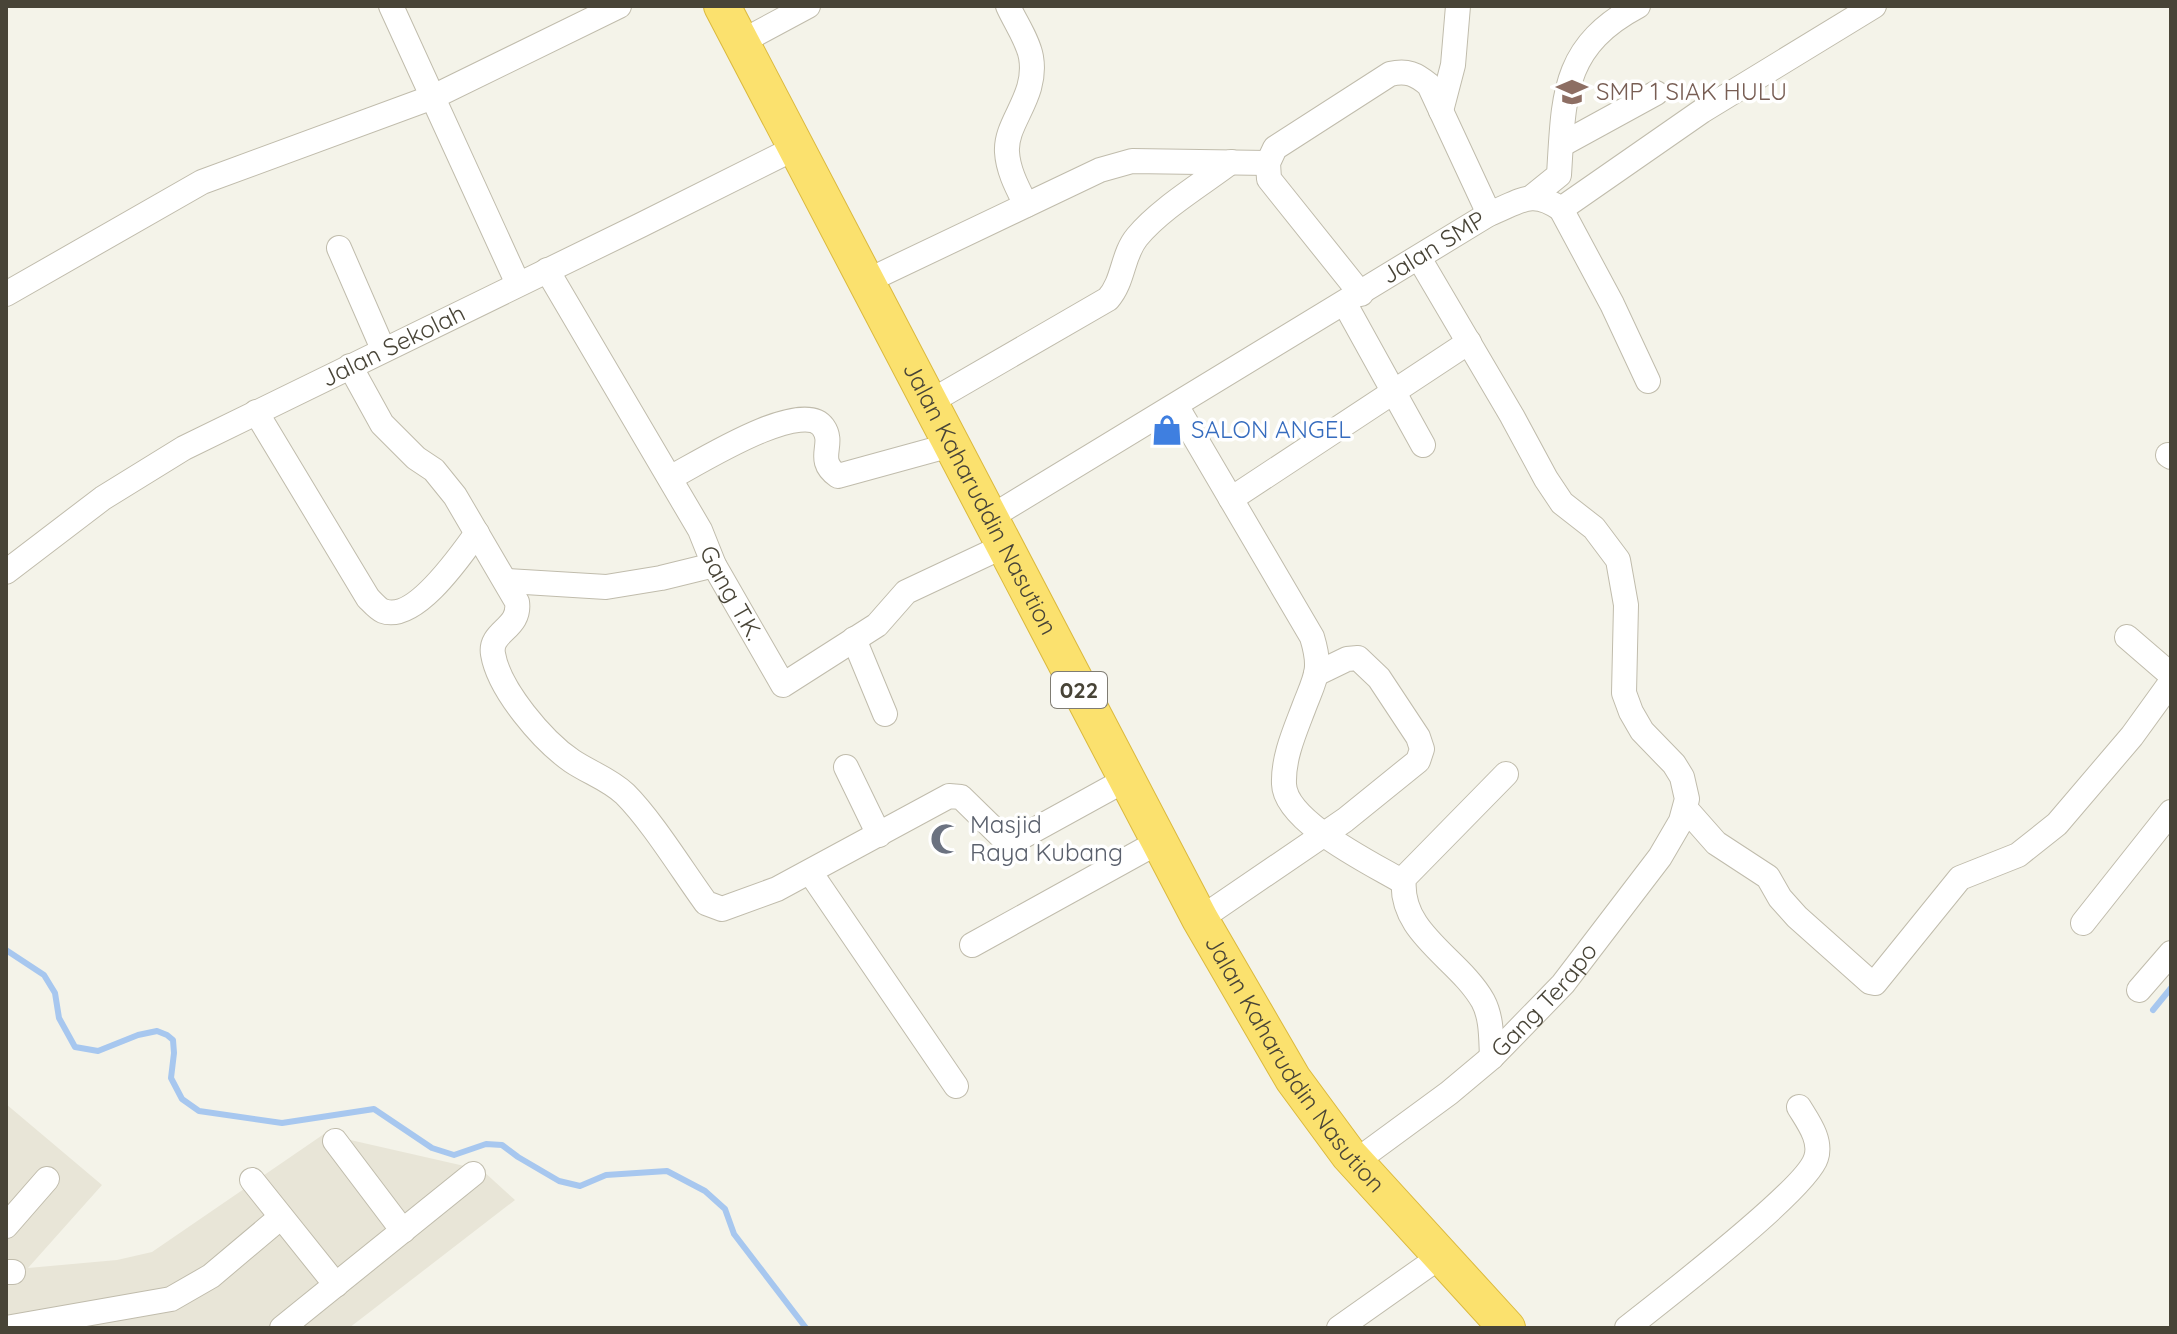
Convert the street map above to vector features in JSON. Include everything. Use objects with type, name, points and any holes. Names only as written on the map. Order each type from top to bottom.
[{"type":"highway","name":"Jalan Kaharuddin Nasution","points":[[722,6],[1200,919],[1293,1079],[1355,1162],[1507,1328]]},
{"type":"street","points":[[391,6],[518,284]]},
{"type":"street","points":[[6,294],[202,182],[433,97],[619,6]]},
{"type":"street","points":[[741,42],[808,6]]},
{"type":"street","points":[[1008,6],[1031,55],[1032,79],[1006,150],[1011,173],[1026,205]]},
{"type":"street","points":[[1441,111],[1453,65],[1458,6]]},
{"type":"street","points":[[1533,196],[1559,175],[1570,74],[1586,46],[1621,15],[1638,6]]},
{"type":"street","points":[[1561,209],[1702,111],[1874,6]]},
{"type":"street","points":[[1423,445],[1394,392],[1353,299],[1269,179],[1268,163],[1275,148],[1390,74],[1403,71],[1417,75],[1429,85],[1489,214]]},
{"type":"street","points":[[1561,145],[1656,93]]},
{"type":"street","name":"Jalan Sekolah","points":[[6,572],[103,498],[184,448],[795,148]]},
{"type":"street","points":[[867,281],[1100,170],[1132,161],[1268,163]]},
{"type":"street","points":[[930,402],[1108,299],[1117,289],[1137,236],[1231,162]]},
{"type":"street","points":[[1533,196],[1549,200],[1561,209],[1612,304],[1648,381]]},
{"type":"street","name":"Jalan SMP","points":[[998,532],[1177,407],[1489,214],[1533,196]]},
{"type":"street","points":[[339,248],[383,349]]},
{"type":"street","points":[[1419,258],[1546,479],[1562,503],[1594,528],[1618,560],[1626,605],[1624,693],[1637,723],[1682,777],[1686,804],[1716,843],[1768,877],[1780,898],[1797,917],[1841,958],[1875,983],[1960,878],[2018,855],[2057,824],[2132,736],[2171,683]]},
{"type":"street","name":"Gang T.K.","points":[[547,270],[700,530],[714,565],[783,685],[877,625],[906,592],[998,532]]},
{"type":"street","points":[[1231,499],[1469,342]]},
{"type":"street","points":[[350,366],[382,424],[416,458],[434,470],[455,496],[507,581],[518,611],[515,620],[494,641],[492,648],[512,697],[522,712],[570,760],[626,795],[706,903],[722,909],[777,889],[949,796],[961,797],[1009,844],[1127,779]]},
{"type":"street","points":[[1177,407],[1312,637],[1319,660],[1291,740],[1284,787],[1292,806],[1322,835],[1403,882]]},
{"type":"street","points":[[256,412],[368,598],[383,611],[401,611],[420,599],[441,580],[477,533]]},
{"type":"street","points":[[670,478],[763,429],[799,418],[814,419],[823,427],[827,440],[824,457],[829,470],[838,476],[951,445]]},
{"type":"street","points":[[507,581],[606,587],[714,565]]},
{"type":"street","points":[[2127,637],[2171,675]]},
{"type":"street","points":[[854,639],[885,714]]},
{"type":"street","points":[[1200,919],[1322,835],[1404,775],[1418,761],[1422,749],[1418,737],[1379,678],[1358,658],[1347,659],[1316,674]]},
{"type":"street","points":[[846,767],[879,835]]},
{"type":"street","points":[[1492,1057],[1490,1024],[1484,1003],[1408,914],[1402,894],[1404,878],[1506,774]]},
{"type":"street","name":"Gang Terapo","points":[[1355,1162],[1449,1093],[1492,1057],[1554,994],[1660,857],[1686,804]]},
{"type":"street","points":[[2083,923],[2171,812]]},
{"type":"street","points":[[972,945],[1160,841]]},
{"type":"street","points":[[810,872],[956,1086]]},
{"type":"street","points":[[2139,990],[2171,953]]},
{"type":"street","points":[[1627,1328],[1808,1174],[1818,1153],[1816,1141],[1799,1107]]},
{"type":"street","points":[[335,1141],[403,1231]]},
{"type":"street","points":[[282,1328],[473,1174]]},
{"type":"street","points":[[6,1226],[47,1179]]},
{"type":"street","points":[[252,1180],[336,1285]]},
{"type":"street","points":[[6,1328],[133,1317],[211,1276],[281,1217]]},
{"type":"street","points":[[1339,1328],[1441,1256]]},
{"type":"shaded area","points":[[6,1104],[102,1185],[28,1268],[117,1260],[152,1252],[324,1134],[482,1170],[515,1200],[349,1328],[6,1328]]},
{"type":"waterway","points":[[6,950],[44,975],[55,993],[59,1018],[75,1047],[98,1051],[157,1031],[173,1040],[171,1078],[182,1099],[199,1111],[282,1123],[374,1109],[432,1148],[454,1155],[486,1144],[502,1145],[559,1181],[580,1186],[606,1175],[667,1171],[705,1191],[725,1209],[734,1234],[806,1328]]},
{"type":"waterway","points":[[2153,1010],[2171,988]]},
{"type":"place","name":"SMP 1 SIAK HULU","points":[[1572,92]]},
{"type":"place","name":"SALON ANGEL","points":[[1167,430]]},
{"type":"place","name":"Masjid Raya Kubang","points":[[946,839]]}]
